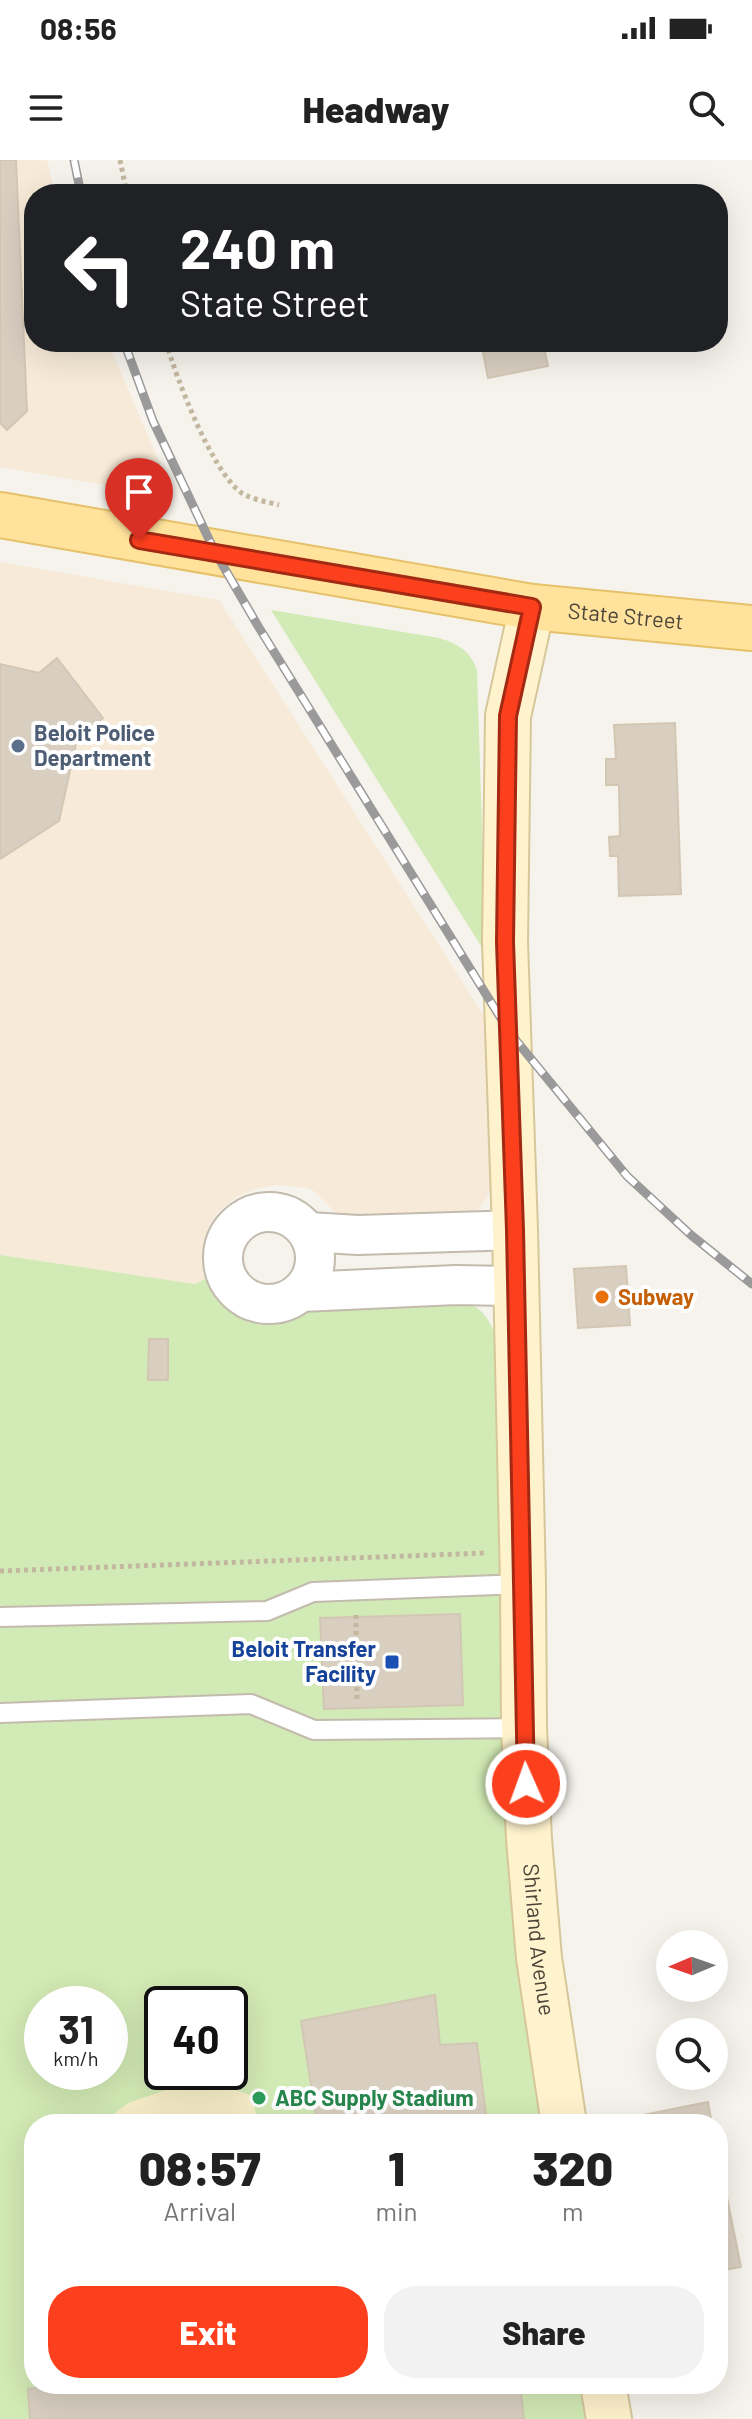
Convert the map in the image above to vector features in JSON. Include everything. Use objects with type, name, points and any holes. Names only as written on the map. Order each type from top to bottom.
[{"type":"main road","name":"State Street","points":[[0,515],[532,607],[742,628]]},
{"type":"street","name":"Shirland Avenue","points":[[532,607],[508,716],[505,942],[515,1230],[524,1728],[531,1879],[539,1958],[562,2114]]},
{"type":"street","points":[[269,1211],[297,1221],[308,1232],[314,1247],[315,1263],[311,1279],[301,1292],[288,1301],[273,1305],[242,1297],[231,1286],[222,1258],[224,1244],[241,1220],[254,1213],[269,1211]]},
{"type":"street","points":[[308,1232],[358,1235],[515,1230]]},
{"type":"street","points":[[301,1292],[456,1285],[516,1286]]},
{"type":"street","points":[[605,2394],[609,2419]]},
{"type":"lane","points":[[0,1617],[267,1611],[313,1592],[522,1568]]},
{"type":"lane","points":[[0,1713],[251,1704],[314,1730],[524,1728]]},
{"type":"path","points":[[120,160],[125,184]]},
{"type":"path","points":[[170,352],[204,440],[227,477],[241,494],[279,505]]},
{"type":"path","points":[[0,1571],[522,1568]]},
{"type":"path","points":[[356,1611],[357,1702]]},
{"type":"shaded area","points":[[0,160],[47,160],[53,184],[24,184],[24,352],[112,352],[174,497],[0,467]]},
{"type":"shaded area","points":[[0,562],[219,600],[488,1022],[491,1190],[481,1207],[470,1213],[374,1218],[345,1216],[335,1212],[314,1191],[306,1188],[276,1185],[259,1188],[236,1197],[216,1214],[203,1252],[208,1278],[195,1284],[0,1255]]},
{"type":"green space","points":[[271,610],[439,638],[458,646],[471,658],[477,671],[486,954]]},
{"type":"green space","points":[[0,1255],[195,1284],[208,1278],[214,1292],[227,1307],[241,1318],[261,1325],[289,1322],[319,1307],[463,1300],[484,1315],[491,1325],[496,1338],[543,2114],[24,2114],[24,2394],[587,2394],[591,2419],[0,2419]]},
{"type":"sand","points":[[166,2090],[236,2090],[253,2096],[256,2114],[114,2114],[128,2103]]},
{"type":"building","points":[[0,160],[16,160],[27,411],[7,430],[0,423]]},
{"type":"building","points":[[483,352],[545,352],[548,366],[488,378]]},
{"type":"building","points":[[57,658],[103,718],[77,739],[59,821],[0,859],[0,664],[39,673]]},
{"type":"building","points":[[675,723],[681,894],[619,896],[618,856],[610,856],[609,837],[620,836],[619,785],[606,785],[606,759],[616,759],[614,725]]},
{"type":"building","name":"Subway","points":[[626,1266],[630,1325],[578,1328],[574,1269]]},
{"type":"building","points":[[149,1339],[168,1339],[168,1380],[148,1380]]},
{"type":"building","name":"Beloit Transfer Facility","points":[[460,1614],[463,1705],[324,1709],[320,1618]]},
{"type":"building","points":[[435,1995],[440,2045],[477,2043],[486,2114],[315,2114],[301,2021]]},
{"type":"building","points":[[708,2102],[710,2114],[648,2114]]},
{"type":"building","points":[[728,2203],[741,2267],[728,2269]]},
{"type":"building","points":[[28,2394],[521,2394],[524,2419],[30,2419]]},
{"type":"railway","points":[[74,160],[79,184]]},
{"type":"railway","points":[[128,352],[153,421],[215,552],[510,1033],[627,1176],[691,1235],[752,1284]]},
{"type":"place","name":"Beloit Police Department","points":[[18,746]]},
{"type":"place","name":"Subway","points":[[602,1297]]},
{"type":"place","name":"Beloit Transfer Facility","points":[[392,1662]]},
{"type":"place","name":"ABC Supply Stadium","points":[[259,2098]]},
{"type":"route","points":[[139,540],[532,607],[508,716],[505,942],[515,1230],[526,1784]]}]
